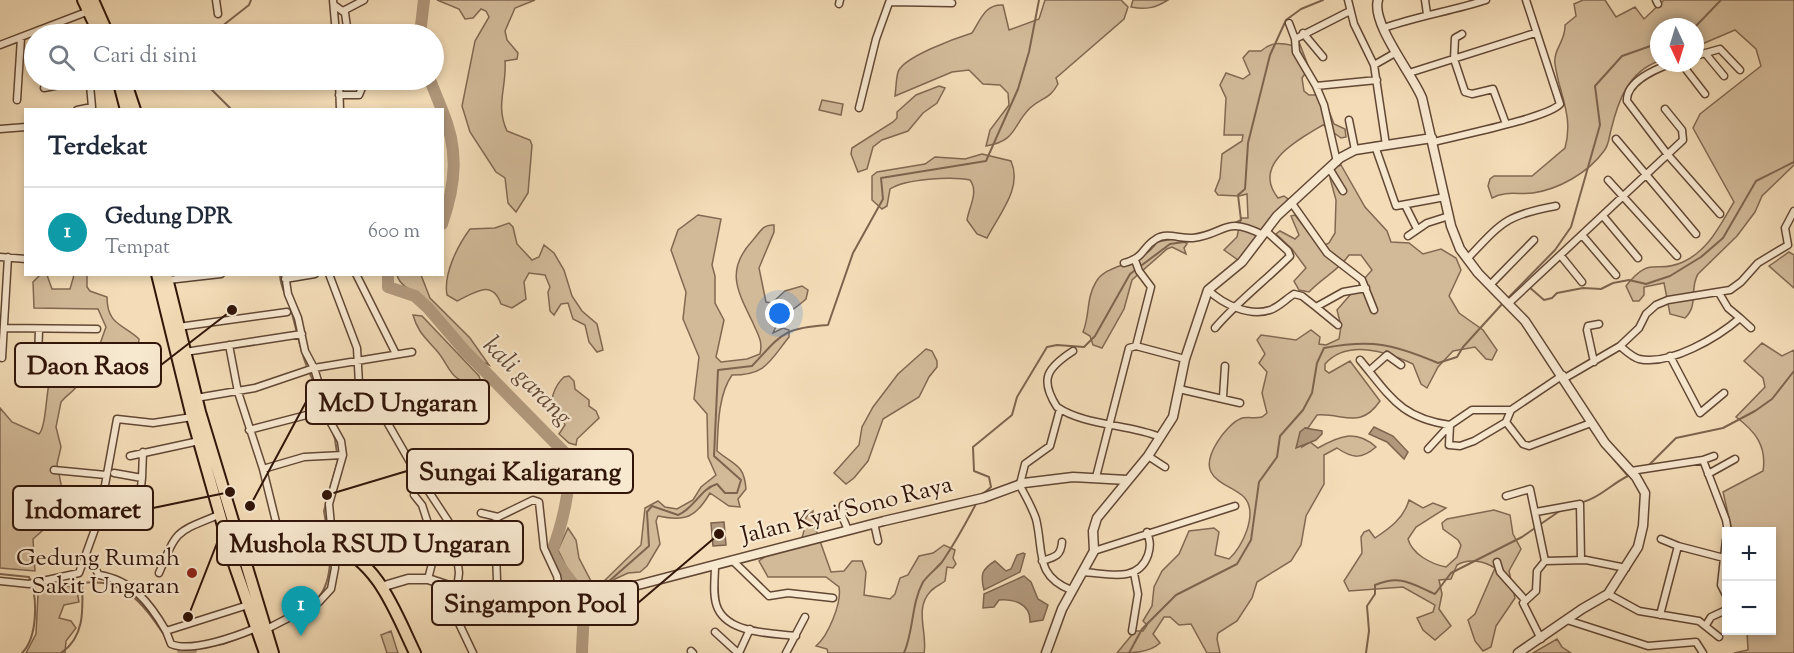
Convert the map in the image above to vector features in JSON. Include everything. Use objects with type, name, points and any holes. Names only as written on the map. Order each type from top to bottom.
[{"type":"main road","points":[[83,0],[91,5],[102,24]]},
{"type":"main road","points":[[91,5],[96,24]]},
{"type":"main road","points":[[121,90],[125,108]]},
{"type":"main road","points":[[128,90],[134,108]]},
{"type":"main road","points":[[158,276],[185,352],[248,605],[273,653]]},
{"type":"main road","points":[[167,277],[192,417],[221,514],[235,546]]},
{"type":"main road","points":[[238,559],[328,545],[356,557],[373,573],[415,653]]},
{"type":"main road","points":[[238,559],[262,631],[265,653]]},
{"type":"street","points":[[216,0],[218,14]]},
{"type":"street","points":[[343,11],[364,0]]},
{"type":"street","points":[[859,108],[876,39],[890,1],[920,0],[952,3]]},
{"type":"street","points":[[1348,0],[1350,11],[1374,65],[1386,145]]},
{"type":"street","points":[[1378,0],[1377,4],[1384,28],[1395,53],[1422,98],[1449,216],[1460,249],[1490,285],[1507,301],[1562,377],[1588,424],[1633,473],[1645,493],[1643,526],[1638,547],[1608,594],[1518,653]]},
{"type":"street","points":[[1425,0],[1427,14]]},
{"type":"street","points":[[1384,28],[1427,14],[1464,8],[1486,0]]},
{"type":"street","points":[[1046,653],[1071,590],[1094,550],[1093,531],[1097,518],[1148,456],[1176,410],[1185,359],[1208,290],[1242,262],[1291,202],[1329,168],[1356,150],[1433,140],[1506,124],[1550,110],[1560,104],[1526,0]]},
{"type":"street","points":[[334,2],[343,11],[346,24]]},
{"type":"street","points":[[334,2],[335,24]]},
{"type":"street","points":[[52,24],[91,5]]},
{"type":"street","points":[[1295,39],[1350,11]]},
{"type":"street","points":[[1289,23],[1295,39],[1296,52],[1316,86],[1324,105],[1337,162]]},
{"type":"street","points":[[1303,33],[1323,57]]},
{"type":"street","points":[[1409,73],[1535,33]]},
{"type":"street","points":[[1462,34],[1455,38],[1454,59],[1465,92],[1472,94],[1490,89],[1496,92],[1506,124]]},
{"type":"street","points":[[0,45],[24,38]]},
{"type":"street","points":[[17,100],[21,39]]},
{"type":"street","points":[[1724,76],[1705,52],[1721,49],[1740,70]]},
{"type":"street","points":[[1374,65],[1395,53]]},
{"type":"street","points":[[1655,72],[1638,81],[1627,96],[1629,106],[1720,214]]},
{"type":"street","points":[[1688,72],[1705,94]]},
{"type":"street","points":[[1316,86],[1377,80]]},
{"type":"street","points":[[84,108],[92,106],[90,90]]},
{"type":"street","points":[[339,90],[340,108]]},
{"type":"street","points":[[339,95],[359,95],[361,90]]},
{"type":"street","points":[[1507,301],[1528,286],[1561,256],[1683,140],[1684,134],[1665,109]]},
{"type":"street","points":[[1349,120],[1356,150]]},
{"type":"street","points":[[0,129],[24,127]]},
{"type":"street","points":[[1616,139],[1696,234]]},
{"type":"street","points":[[1375,146],[1395,205],[1445,197]]},
{"type":"street","points":[[1329,168],[1343,191]]},
{"type":"street","points":[[1608,180],[1677,256]]},
{"type":"street","points":[[1291,202],[1327,253],[1359,277],[1366,288],[1374,310]]},
{"type":"street","points":[[1405,205],[1417,229]]},
{"type":"street","points":[[1468,258],[1503,222],[1515,214],[1556,206]]},
{"type":"street","points":[[1428,449],[1450,425],[1474,409],[1511,410],[1562,377],[1594,362],[1620,346],[1639,328],[1646,314],[1656,305],[1668,300],[1719,293],[1736,287],[1758,263],[1788,245],[1785,228],[1794,211]]},
{"type":"street","points":[[1408,236],[1417,229],[1449,216]]},
{"type":"street","points":[[1603,216],[1638,258]]},
{"type":"street","points":[[1137,266],[1158,237],[1192,238],[1225,226],[1249,228],[1264,233],[1290,252],[1290,256],[1257,288],[1234,306],[1215,328]]},
{"type":"street","points":[[1582,235],[1616,275]]},
{"type":"street","points":[[1490,285],[1534,240]]},
{"type":"street","points":[[1561,256],[1582,282]]},
{"type":"street","points":[[0,257],[24,259]]},
{"type":"street","points":[[3,358],[8,258]]},
{"type":"street","points":[[1096,477],[1128,351],[1136,346],[1151,287],[1137,266],[1124,263]]},
{"type":"street","points":[[167,277],[185,276]]},
{"type":"street","points":[[330,276],[354,340],[358,360],[358,380],[365,393],[383,415],[414,469],[454,530],[459,573],[453,606],[456,620],[472,653]]},
{"type":"street","points":[[357,276],[396,354]]},
{"type":"street","points":[[87,555],[99,575],[124,582],[136,591],[166,631],[171,644],[187,650],[262,631],[319,602],[329,594],[335,577],[328,545],[329,504],[342,455],[310,369],[285,277]]},
{"type":"street","points":[[1316,307],[1343,292],[1366,288]]},
{"type":"street","points":[[1208,290],[1218,300],[1256,312],[1268,311],[1294,294],[1302,296],[1338,325]]},
{"type":"street","points":[[1719,293],[1728,308],[1751,328]]},
{"type":"street","points":[[173,320],[287,312]]},
{"type":"street","points":[[1620,346],[1637,358],[1670,356],[1717,338],[1740,318]]},
{"type":"street","points":[[1594,362],[1587,330],[1588,326],[1599,324]]},
{"type":"street","points":[[4,328],[98,329]]},
{"type":"street","points":[[38,357],[39,330]]},
{"type":"street","points":[[185,352],[299,334]]},
{"type":"street","points":[[229,345],[238,392],[263,469],[278,532],[235,546]]},
{"type":"street","points":[[1136,346],[1185,359]]},
{"type":"street","points":[[1072,351],[1055,364],[1048,375],[1048,388],[1060,409],[1110,425],[1138,429],[1160,437]]},
{"type":"street","points":[[196,398],[238,392],[310,369],[412,352]]},
{"type":"street","points":[[1369,371],[1388,355],[1401,365]]},
{"type":"street","points":[[1670,356],[1700,413],[1724,393]]},
{"type":"street","points":[[1360,360],[1409,414],[1429,422],[1450,425]]},
{"type":"street","points":[[1223,397],[1225,366]]},
{"type":"street","points":[[1179,389],[1198,395],[1223,397],[1240,403]]},
{"type":"street","points":[[249,430],[349,404],[365,393]]},
{"type":"street","points":[[1060,409],[1050,446],[1025,464],[1020,484],[1035,516],[1046,573],[1052,580],[1071,590]]},
{"type":"street","points":[[1450,425],[1448,443],[1455,447],[1468,444],[1506,422],[1511,410]]},
{"type":"street","points":[[0,581],[32,584],[79,573],[99,518],[117,419],[153,423],[192,417]]},
{"type":"street","points":[[1506,422],[1523,444],[1529,446],[1588,424]]},
{"type":"street","points":[[130,456],[199,441]]},
{"type":"street","points":[[140,496],[143,452]]},
{"type":"street","points":[[263,469],[304,457],[342,455]]},
{"type":"street","points":[[1148,456],[1165,467]]},
{"type":"street","points":[[1633,473],[1647,467],[1703,460],[1714,456]]},
{"type":"street","points":[[1708,474],[1735,459]]},
{"type":"street","points":[[1703,460],[1727,527]]},
{"type":"street","points":[[54,470],[106,475]]},
{"type":"street","points":[[114,473],[142,478]]},
{"type":"street","name":"Jalan Kyai Sono Raya","points":[[381,588],[408,579],[429,579],[456,591],[476,605],[498,610],[591,595],[715,566],[874,523],[980,498],[1020,484],[1059,478],[1096,477],[1127,480]]},
{"type":"street","points":[[1506,496],[1529,489],[1540,530],[1545,561],[1537,571],[1536,591],[1525,600],[1524,606],[1541,639]]},
{"type":"street","points":[[414,495],[422,506],[436,548],[429,579]]},
{"type":"street","points":[[498,610],[495,522],[498,517],[533,500],[538,501],[544,548],[557,576],[561,599]]},
{"type":"street","points":[[843,505],[843,520],[848,530]]},
{"type":"street","points":[[1094,550],[1235,506]]},
{"type":"street","points":[[1536,514],[1555,507],[1580,506],[1581,560]]},
{"type":"street","points":[[481,513],[498,517]]},
{"type":"street","points":[[159,573],[174,536],[180,531],[221,514]]},
{"type":"street","points":[[99,518],[119,522]]},
{"type":"street","points":[[874,523],[878,541]]},
{"type":"street","points":[[1082,572],[1134,573],[1144,565],[1151,548],[1147,532]]},
{"type":"street","points":[[1661,539],[1722,557]]},
{"type":"street","points":[[1042,561],[1057,556],[1061,552],[1062,542]]},
{"type":"street","points":[[1660,615],[1678,546]]},
{"type":"street","points":[[732,560],[769,596],[788,593],[833,598]]},
{"type":"street","points":[[1545,561],[1581,560],[1626,568]]},
{"type":"street","points":[[1497,561],[1500,572],[1525,600]]},
{"type":"street","points":[[715,566],[718,609],[728,622],[796,636]]},
{"type":"street","points":[[1132,631],[1138,594],[1134,573]]},
{"type":"street","points":[[1608,594],[1639,611],[1706,625],[1719,637]]},
{"type":"street","points":[[166,631],[248,605]]},
{"type":"street","points":[[1706,625],[1712,617],[1722,612]]},
{"type":"street","points":[[786,653],[804,617]]},
{"type":"street","points":[[1567,620],[1648,646],[1696,642],[1703,653]]},
{"type":"street","points":[[715,632],[739,653],[750,628]]},
{"type":"shaded area","points":[[437,0],[535,0],[515,8],[505,31],[507,40],[518,53],[517,59],[505,61],[502,104],[504,122],[507,131],[530,140],[532,145],[528,193],[516,212],[508,203],[505,178],[496,172],[470,132],[462,106],[475,41],[489,17],[486,11],[481,9],[473,18],[465,19],[459,9]]},
{"type":"shaded area","points":[[1045,0],[1121,0],[1128,7],[1124,19],[1056,78],[1058,84],[1055,89],[1030,108],[1009,137],[986,146],[990,130],[1009,105],[1008,93],[1000,85],[983,84],[969,70],[952,72],[895,96],[898,72],[909,60],[972,33],[984,13],[992,7],[1003,5],[1009,30],[1039,19]]},
{"type":"shaded area","points":[[1133,0],[1168,0],[1155,7],[1141,8],[1131,7]]},
{"type":"shaded area","points":[[1583,0],[1605,0],[1616,17],[1635,7],[1644,19],[1664,0],[1794,0],[1794,165],[1762,196],[1755,212],[1737,236],[1698,274],[1694,285],[1692,308],[1685,318],[1670,314],[1664,283],[1644,287],[1644,295],[1639,301],[1633,301],[1626,286],[1634,276],[1648,268],[1674,265],[1700,251],[1713,236],[1734,202],[1693,128],[1700,114],[1761,66],[1756,49],[1735,30],[1704,43],[1704,18],[1650,18],[1650,65],[1639,72],[1626,89],[1617,109],[1607,146],[1597,159],[1572,179],[1553,188],[1533,193],[1507,193],[1492,198],[1488,186],[1490,179],[1494,176],[1532,176],[1565,148],[1567,115],[1555,59],[1564,36],[1565,25],[1576,16],[1574,4]]},
{"type":"shaded area","points":[[1299,42],[1309,68],[1302,78],[1304,91],[1309,95],[1318,95],[1326,103],[1334,124],[1345,129],[1346,137],[1341,138],[1323,125],[1281,154],[1270,174],[1271,186],[1278,198],[1284,196],[1288,199],[1238,260],[1224,250],[1237,237],[1241,218],[1248,218],[1247,194],[1218,195],[1215,191],[1220,178],[1222,154],[1242,141],[1243,135],[1224,135],[1226,98],[1220,85],[1226,73],[1243,79],[1250,74],[1243,58],[1249,51],[1261,51],[1277,44],[1294,46]]},
{"type":"shaded area","points":[[939,86],[945,88],[937,103],[923,113],[908,131],[882,140],[873,147],[867,169],[858,172],[851,154],[852,148],[893,122],[897,118],[897,112],[916,95]]},
{"type":"shaded area","points":[[822,100],[843,104],[841,115],[819,110]]},
{"type":"shaded area","points":[[982,154],[1011,161],[1014,171],[1012,191],[1008,201],[987,238],[977,234],[967,220],[974,195],[970,180],[929,179],[906,183],[890,189],[887,206],[882,209],[872,200],[872,176],[877,172],[925,164],[935,157],[965,159]]},
{"type":"shaded area","points":[[1341,165],[1365,207],[1387,231],[1391,242],[1409,243],[1423,254],[1441,249],[1456,258],[1461,270],[1449,296],[1459,313],[1483,330],[1497,350],[1492,360],[1486,359],[1475,347],[1453,351],[1438,367],[1427,388],[1421,384],[1413,364],[1391,355],[1356,350],[1334,356],[1325,364],[1325,370],[1329,373],[1350,361],[1380,401],[1373,410],[1358,418],[1317,415],[1308,428],[1305,428],[1302,447],[1310,442],[1318,448],[1333,440],[1354,436],[1369,441],[1376,447],[1366,454],[1357,456],[1337,448],[1324,455],[1324,484],[1306,516],[1301,545],[1291,561],[1257,582],[1252,598],[1237,621],[1218,633],[1220,653],[1207,653],[1191,624],[1179,625],[1170,617],[1164,617],[1153,634],[1160,643],[1146,651],[1117,653],[1135,631],[1143,631],[1147,625],[1143,621],[1152,606],[1154,587],[1162,571],[1179,554],[1189,531],[1214,528],[1219,532],[1215,555],[1229,559],[1243,539],[1249,521],[1248,504],[1244,497],[1214,476],[1209,466],[1217,442],[1234,422],[1245,418],[1262,417],[1267,413],[1262,393],[1267,372],[1259,363],[1265,354],[1257,340],[1261,335],[1296,340],[1311,330],[1320,337],[1319,344],[1326,345],[1339,339],[1341,326],[1337,310],[1372,270],[1361,255],[1349,255],[1340,266],[1309,292],[1299,290],[1294,281],[1306,268],[1292,249],[1276,234],[1280,231],[1295,239],[1299,235],[1291,216],[1295,215],[1318,245],[1321,247],[1329,243],[1335,233],[1336,200],[1330,178],[1335,167]]},
{"type":"shaded area","points":[[698,215],[721,219],[712,265],[715,276],[715,303],[724,320],[716,357],[721,362],[747,359],[760,354],[760,338],[742,300],[736,280],[736,271],[744,251],[764,227],[774,225],[774,232],[759,268],[766,302],[772,303],[785,291],[802,286],[808,290],[806,299],[783,318],[776,327],[773,333],[783,328],[789,330],[789,337],[771,360],[760,370],[732,375],[724,392],[717,451],[741,470],[746,489],[738,499],[740,507],[729,506],[710,493],[700,508],[689,516],[668,518],[658,516],[656,521],[660,544],[647,566],[640,572],[628,573],[615,579],[603,590],[585,593],[576,586],[558,550],[568,528],[576,540],[579,558],[591,581],[603,582],[641,545],[645,508],[658,501],[665,507],[677,509],[693,500],[701,487],[716,475],[708,457],[707,414],[694,399],[699,357],[683,319],[686,292],[671,250],[678,230]]},
{"type":"shaded area","points":[[509,223],[513,227],[517,244],[532,260],[539,257],[544,245],[554,253],[564,270],[572,296],[582,311],[597,324],[603,350],[597,352],[589,342],[585,325],[573,319],[568,303],[561,304],[554,315],[550,311],[548,292],[550,287],[545,275],[529,273],[524,282],[526,299],[512,308],[501,304],[497,296],[488,290],[477,291],[457,301],[447,295],[449,269],[456,251],[470,229],[495,228]]},
{"type":"shaded area","points":[[1179,238],[1187,244],[1184,248],[1186,254],[1172,247],[1167,249],[1132,280],[1124,309],[1102,348],[1093,345],[1090,336],[1083,332],[1091,294],[1096,282],[1108,271],[1142,256],[1157,242]]},
{"type":"shaded area","points":[[1789,252],[1794,255],[1794,288],[1769,266]]},
{"type":"shaded area","points":[[39,276],[47,276],[52,289],[70,289],[74,276],[87,276],[87,287],[90,291],[107,297],[113,319],[139,339],[137,356],[124,360],[121,365],[89,366],[78,375],[77,385],[61,402],[56,427],[61,447],[57,464],[64,499],[48,507],[42,531],[33,539],[35,571],[0,568],[0,408],[12,422],[39,434],[54,365],[62,357],[96,355],[106,327],[98,309],[34,308],[33,282]]},
{"type":"shaded area","points":[[398,276],[421,276],[430,298],[470,338],[489,365],[470,352],[433,306],[404,286]]},
{"type":"shaded area","points":[[413,315],[422,316],[479,376],[481,382],[463,381],[457,378],[420,331]]},
{"type":"shaded area","points":[[1762,343],[1782,356],[1794,350],[1794,653],[1734,653],[1748,650],[1747,635],[1776,635],[1776,527],[1731,527],[1723,492],[1763,471],[1763,454],[1758,440],[1736,417],[1765,387],[1763,378],[1744,361]]},
{"type":"shaded area","points":[[926,349],[932,351],[937,367],[919,397],[883,419],[868,461],[846,484],[834,473],[859,445],[862,427],[873,407],[898,374]]},
{"type":"shaded area","points":[[569,376],[574,381],[575,389],[589,400],[589,406],[596,411],[599,418],[577,439],[576,445],[569,443],[559,434],[565,425],[563,420],[552,415],[551,410],[555,390],[564,377]]},
{"type":"shaded area","points":[[1374,427],[1393,436],[1408,452],[1404,459],[1387,442],[1369,434]]},
{"type":"shaded area","points":[[1305,428],[1322,431],[1322,434],[1316,440],[1296,448],[1300,432]]},
{"type":"shaded area","points":[[1409,500],[1423,508],[1433,503],[1446,508],[1416,527],[1408,539],[1423,558],[1446,567],[1457,557],[1461,545],[1443,529],[1442,523],[1447,519],[1494,510],[1510,515],[1513,534],[1521,549],[1509,571],[1515,598],[1496,626],[1491,647],[1483,651],[1475,641],[1468,620],[1475,614],[1495,568],[1486,564],[1476,561],[1462,563],[1457,565],[1451,579],[1439,580],[1442,594],[1439,609],[1451,626],[1435,640],[1423,630],[1417,618],[1433,612],[1435,605],[1403,587],[1349,591],[1344,581],[1362,553],[1361,537],[1364,532],[1369,530],[1375,538],[1381,534],[1400,517]]},
{"type":"shaded area","points":[[813,511],[815,527],[831,572],[844,571],[852,561],[862,561],[866,572],[864,595],[890,599],[895,594],[900,578],[908,575],[919,556],[933,553],[944,545],[955,550],[953,558],[956,564],[953,568],[947,567],[945,581],[933,589],[925,599],[922,614],[924,653],[828,653],[827,649],[816,646],[833,619],[839,587],[826,577],[768,577],[759,561],[768,555],[796,546],[804,532],[806,517]]},
{"type":"shaded area","points":[[724,522],[726,545],[713,546],[711,523]]},
{"type":"shaded area","points":[[1025,554],[1020,572],[984,590],[982,576],[987,567],[995,561],[1006,571],[1011,569],[1017,555]]},
{"type":"shaded area","points":[[1024,576],[1031,582],[1038,599],[1048,605],[1043,620],[1030,622],[1028,610],[1010,600],[999,600],[994,607],[983,608],[984,594]]},
{"type":"shaded area","points":[[69,586],[77,591],[79,602],[64,605],[59,618],[71,621],[76,628],[66,641],[65,653],[26,653],[36,634],[38,594],[41,589]]},
{"type":"shaded area","points":[[391,631],[398,653],[387,653],[381,635]]},
{"type":"shaded area","points":[[1557,639],[1562,647],[1571,653],[1533,653]]},
{"type":"waterway","points":[[225,24],[249,5],[251,0]]},
{"type":"waterway","name":"kali garang","points":[[421,24],[424,0]]},
{"type":"waterway","points":[[577,591],[607,583],[649,546],[647,512],[652,506],[678,515],[689,508],[711,486],[717,484],[725,493],[737,493],[741,480],[714,456],[718,370],[752,366],[784,335],[801,328],[828,325],[853,253],[883,199],[881,178],[986,161],[1018,89],[1029,52],[1039,0]]},
{"type":"waterway","points":[[1235,223],[1241,220],[1238,195],[1245,189],[1248,143],[1270,55],[1286,20],[1301,9],[1323,0]]},
{"type":"waterway","points":[[1704,18],[1721,0]]},
{"type":"waterway","points":[[1507,299],[1555,250],[1571,227],[1600,125],[1595,86],[1622,56],[1650,46]]},
{"type":"waterway","points":[[212,90],[230,108]]},
{"type":"waterway","name":"kali garang","points":[[434,90],[441,108]]},
{"type":"waterway","name":"kali garang","points":[[444,116],[451,139],[454,167],[444,218]]},
{"type":"waterway","points":[[1528,286],[1544,300],[1552,298],[1557,293],[1583,288],[1601,289],[1613,283],[1629,280],[1646,284],[1670,276],[1701,257],[1723,238],[1756,181],[1794,162]]},
{"type":"waterway","points":[[984,493],[991,487],[989,477],[974,471],[973,447],[1012,415],[1017,397],[1047,347],[1057,345],[1084,347],[1095,336],[1130,274],[1170,244],[1191,241]]},
{"type":"waterway","points":[[280,276],[304,359],[317,387]]},
{"type":"waterway","name":"kali garang","points":[[388,276],[388,287],[415,296],[428,308],[465,351],[569,457],[569,480],[565,505],[552,551],[557,563],[580,598],[583,614],[582,653]]},
{"type":"waterway","points":[[1129,653],[1142,629],[1176,595],[1237,564],[1251,540],[1259,482],[1277,457],[1280,436],[1303,410],[1312,393],[1317,363],[1324,348],[1356,344],[1382,345],[1408,351],[1438,363],[1457,357],[1463,347],[1503,303]]},
{"type":"waterway","points":[[1646,468],[1676,438],[1723,428],[1755,411],[1772,399],[1794,371]]},
{"type":"waterway","points":[[321,401],[335,439],[338,460],[324,511],[329,540]]},
{"type":"waterway","points":[[1581,413],[1594,434]]},
{"type":"waterway","points":[[1612,457],[1628,476],[1630,475]]},
{"type":"waterway","points":[[1581,505],[1628,476]]},
{"type":"waterway","points":[[904,653],[919,590],[923,582],[942,562],[977,502]]},
{"type":"waterway","points":[[1366,653],[1369,631],[1367,606],[1375,594],[1375,585],[1399,580],[1435,594],[1451,573],[1522,537],[1564,508]]},
{"type":"waterway","points":[[315,601],[320,596],[328,577],[330,549]]},
{"type":"waterway","points":[[0,574],[29,577],[32,585],[35,605],[34,627],[22,653]]},
{"type":"waterway","points":[[61,653],[75,639],[81,622],[82,583],[110,584],[131,595],[149,613],[165,636]]},
{"type":"waterway","points":[[191,650],[223,644],[253,633]]},
{"type":"waterway","points":[[183,650],[191,650]]},
{"type":"place","name":"Daon Raos","points":[[232,310]]},
{"type":"place","name":"Indomaret","points":[[230,492]]},
{"type":"place","name":"Sungai Kaligarang","points":[[327,495]]},
{"type":"place","name":"McD Ungaran","points":[[250,506]]},
{"type":"place","name":"Singampon Pool","points":[[719,534]]},
{"type":"place","name":"Gedung Rumah Sakit Ungaran","points":[[192,573]]},
{"type":"place","name":"Mushola RSUD Ungaran","points":[[188,617]]},
{"type":"place","name":"Gedung DPR","points":[[301,636]]}]
